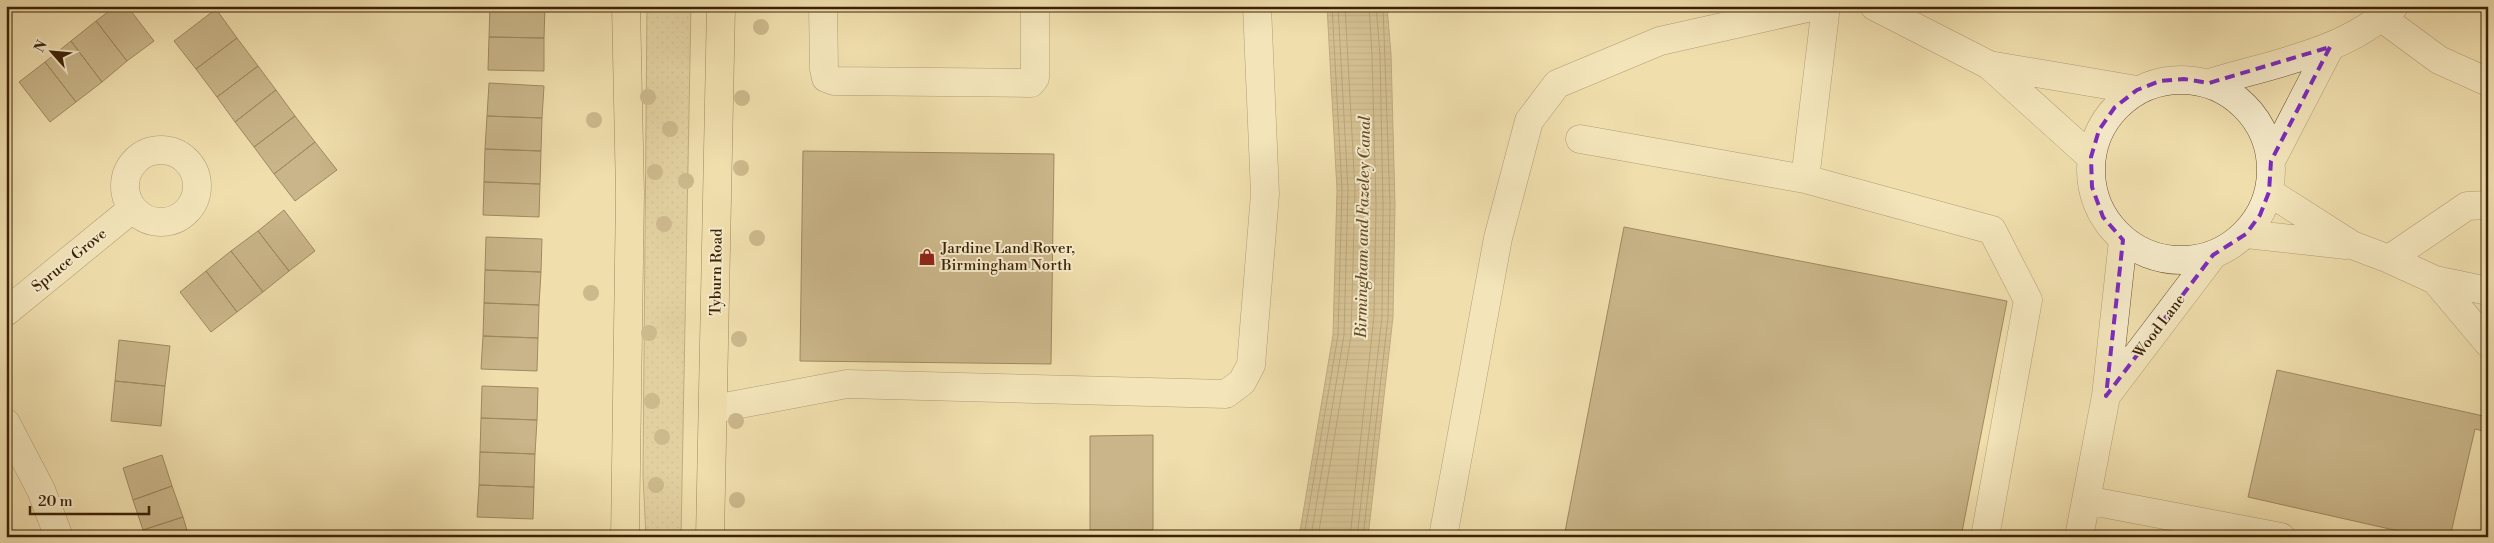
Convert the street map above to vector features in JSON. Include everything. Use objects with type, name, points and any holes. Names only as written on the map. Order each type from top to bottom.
[{"type":"highway","points":[[624,537],[630,193],[626,6]]},
{"type":"highway","name":"Tyburn Road","points":[[710,537],[721,6]]},
{"type":"street","points":[[823,6],[824,69],[826,78],[834,81],[1031,83],[1035,78],[1035,6]]},
{"type":"street","points":[[714,409],[847,384],[1226,394],[1242,382],[1251,365],[1265,194],[1257,6]]},
{"type":"street","points":[[1443,537],[1498,238],[1529,121],[1557,84],[1660,41],[1816,6]]},
{"type":"street","points":[[1805,179],[1826,6]]},
{"type":"street","points":[[1874,6],[1989,65],[2091,157]]},
{"type":"street","points":[[2209,83],[2330,47],[2388,12],[2439,60],[2488,82]]},
{"type":"street","points":[[2272,161],[2330,47]]},
{"type":"street","points":[[1989,65],[2137,90]]},
{"type":"street","points":[[2184,78],[2209,83],[2233,94],[2252,113],[2265,136],[2272,161],[2269,192],[2260,215],[2246,234],[2212,255],[2182,261],[2150,256],[2123,240],[2103,217],[2092,187],[2091,157],[2099,130],[2115,107],[2137,90],[2160,81],[2184,78]]},
{"type":"street","points":[[1580,139],[1805,179],[1992,230],[2028,300],[1985,537]]},
{"type":"street","points":[[2269,192],[2352,245],[2435,280],[2488,291]]},
{"type":"street","points":[[2389,259],[2467,206],[2488,205]]},
{"type":"street","name":"Spruce Grove","points":[[6,312],[132,209]]},
{"type":"street","points":[[2246,234],[2352,245]]},
{"type":"street","name":"Wood Lane","points":[[2079,537],[2106,396],[2123,240]]},
{"type":"street","name":"Wood Lane","points":[[2106,396],[2212,255]]},
{"type":"street","points":[[2435,280],[2488,343]]},
{"type":"street","points":[[6,423],[41,490],[59,537]]},
{"type":"street","points":[[2086,500],[2281,537]]},
{"type":"highlighted area","points":[[2330,47],[2271,161],[2269,192],[2260,215],[2246,234],[2213,255],[2106,396],[2123,240],[2103,217],[2092,187],[2091,157],[2099,130],[2115,107],[2137,90],[2160,81],[2184,79],[2209,83]]},
{"type":"shaded area","points":[[647,6],[691,6],[681,537],[646,537],[643,475]]},
{"type":"water","name":"Birmingham and Fazeley Canal","points":[[1327,6],[1387,6],[1391,54],[1395,205],[1393,317],[1368,537],[1299,537],[1333,335],[1337,190]]},
{"type":"building","points":[[116,6],[127,6],[154,41],[127,61],[96,21]]},
{"type":"building","points":[[490,6],[545,6],[544,38],[489,37]]},
{"type":"building","points":[[216,9],[237,38],[196,69],[174,41]]},
{"type":"building","points":[[96,21],[127,61],[102,82],[71,41]]},
{"type":"building","points":[[489,37],[544,38],[544,71],[488,70]]},
{"type":"building","points":[[237,38],[258,66],[217,97],[196,69]]},
{"type":"building","points":[[71,41],[102,82],[76,102],[45,62]]},
{"type":"building","points":[[45,62],[76,102],[50,122],[19,82]]},
{"type":"building","points":[[258,66],[276,90],[235,122],[217,97]]},
{"type":"building","points":[[489,83],[544,86],[542,118],[487,116]]},
{"type":"building","points":[[276,90],[295,116],[254,147],[235,122]]},
{"type":"building","points":[[295,116],[315,142],[274,174],[254,147]]},
{"type":"building","points":[[487,116],[542,118],[541,151],[485,149]]},
{"type":"building","points":[[315,142],[337,170],[295,201],[274,174]]},
{"type":"building","points":[[485,149],[541,151],[540,184],[484,182]]},
{"type":"building","name":"Jardine Land Rover, Birmingham North","points":[[803,151],[1054,154],[1051,364],[800,361]]},
{"type":"building","points":[[484,182],[540,184],[539,217],[483,215]]},
{"type":"building","points":[[284,210],[315,251],[289,271],[258,231]]},
{"type":"building","points":[[1624,227],[2007,301],[1961,537],[1564,537]]},
{"type":"building","points":[[258,231],[289,271],[263,292],[231,251]]},
{"type":"building","points":[[486,237],[542,239],[541,272],[485,270]]},
{"type":"building","points":[[231,251],[263,292],[237,312],[206,271]]},
{"type":"building","points":[[485,270],[541,272],[539,305],[484,303]]},
{"type":"building","points":[[206,271],[237,312],[211,332],[180,292]]},
{"type":"building","points":[[484,303],[539,305],[538,338],[483,336]]},
{"type":"building","points":[[483,336],[538,338],[537,371],[481,369]]},
{"type":"building","points":[[119,340],[170,346],[165,386],[115,381]]},
{"type":"building","points":[[2277,370],[2488,417],[2488,432],[2475,429],[2450,537],[2425,537],[2248,497]]},
{"type":"building","points":[[115,381],[165,386],[161,426],[111,421]]},
{"type":"building","points":[[482,386],[538,388],[537,420],[481,418]]},
{"type":"building","points":[[481,418],[537,420],[535,454],[480,452]]},
{"type":"building","points":[[1153,435],[1153,530],[1090,530],[1090,436]]},
{"type":"building","points":[[480,452],[535,454],[534,487],[479,485]]},
{"type":"building","points":[[162,455],[172,486],[133,500],[123,468]]},
{"type":"building","points":[[479,485],[534,487],[533,519],[477,517]]},
{"type":"building","points":[[172,486],[183,517],[143,530],[133,500]]},
{"type":"building","points":[[183,517],[189,537],[146,537],[143,530]]},
{"type":"building","points":[[455,532],[501,533],[501,537],[455,537]]},
{"type":"place","name":"Jardine Land Rover, Birmingham North","points":[[927,257]]}]
